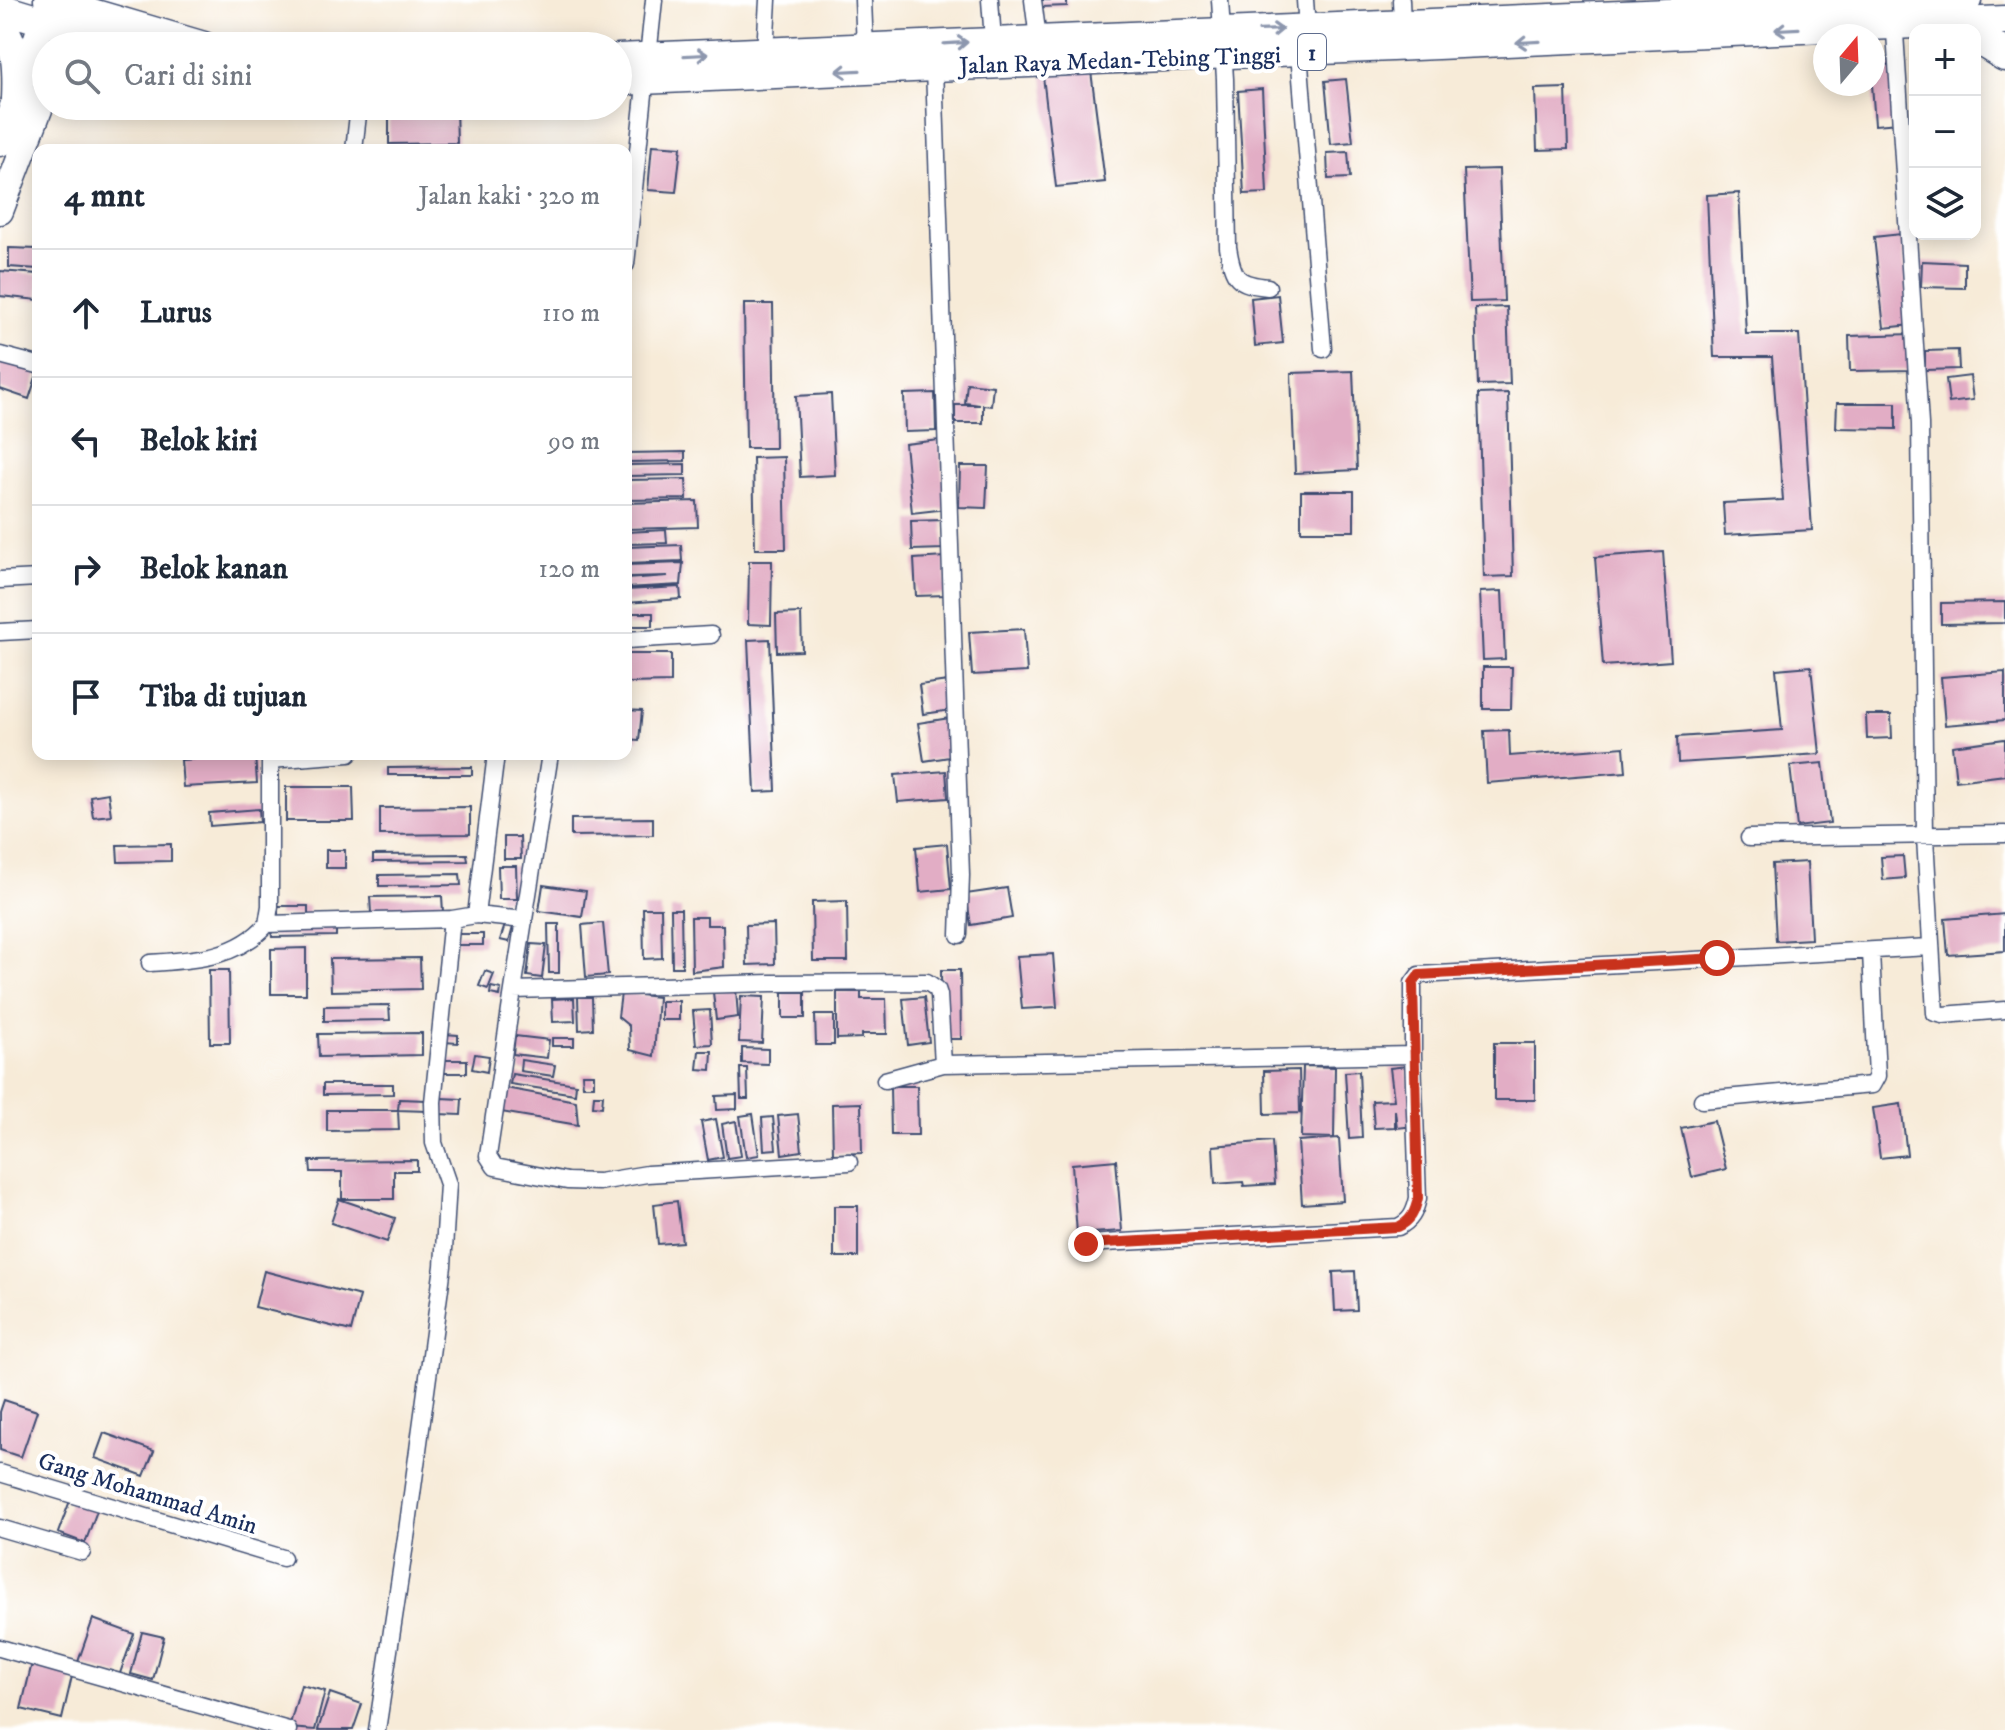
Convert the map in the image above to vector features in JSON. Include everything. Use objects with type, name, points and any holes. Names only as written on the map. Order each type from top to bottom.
[{"type":"highway","points":[[127,0],[146,18],[176,32]]},
{"type":"highway","name":"Jalan Raya Medan-Tebing Tinggi","points":[[1303,41],[1401,12],[1478,32],[1697,5],[1894,14]]},
{"type":"highway","points":[[0,8],[48,6],[95,32]]},
{"type":"highway","name":"Jalan Raya Medan-Tebing Tinggi","points":[[636,73],[882,55],[993,40],[1303,41],[1961,10],[2005,20]]},
{"type":"highway","points":[[74,22],[129,32]]},
{"type":"highway","points":[[0,24],[15,59],[16,100]]},
{"type":"highway","points":[[1981,40],[2005,55]]},
{"type":"highway","name":"Jalan Raya Medan-Tebing Tinggi","points":[[636,73],[765,52],[882,55],[934,67],[1223,43]]},
{"type":"main road","points":[[39,32],[48,6]]},
{"type":"main road","points":[[0,143],[32,53]]},
{"type":"main road","points":[[0,211],[35,120]]},
{"type":"street","points":[[632,149],[636,73],[654,0]]},
{"type":"street","points":[[765,52],[768,0]]},
{"type":"street","points":[[863,0],[882,55]]},
{"type":"street","points":[[990,0],[993,40]]},
{"type":"street","points":[[1033,0],[1038,39]]},
{"type":"street","points":[[1220,0],[1231,268],[1238,280],[1247,285],[1268,287]]},
{"type":"street","points":[[1305,0],[1303,41],[1323,349]]},
{"type":"street","points":[[1894,14],[1920,424],[1925,837],[1935,1013],[2005,1010]]},
{"type":"street","points":[[934,67],[960,860],[959,935]]},
{"type":"street","points":[[355,144],[357,120]]},
{"type":"street","points":[[0,355],[32,363]]},
{"type":"street","points":[[0,580],[32,578]]},
{"type":"street","points":[[0,632],[32,630]]},
{"type":"street","points":[[632,640],[711,635]]},
{"type":"street","points":[[150,963],[201,959],[220,954],[250,941],[267,924],[270,906],[270,760]]},
{"type":"street","points":[[476,915],[495,760]]},
{"type":"street","points":[[549,760],[488,1156],[495,1167],[567,1181],[599,1182],[647,1174],[849,1162]]},
{"type":"street","points":[[1749,838],[2005,834]]},
{"type":"street","points":[[267,924],[452,919],[476,915],[524,920]]},
{"type":"street","points":[[377,1730],[443,1266],[448,1184],[434,1143],[433,1102],[452,919]]},
{"type":"street","points":[[1086,1244],[1398,1227],[1405,1224],[1414,1214],[1418,1198],[1413,983],[1419,975],[1930,947]]},
{"type":"street","points":[[1702,1100],[1872,1085],[1876,1081],[1877,1067],[1871,952]]},
{"type":"street","points":[[513,990],[927,982],[937,989],[939,995],[943,1064]]},
{"type":"street","points":[[885,1080],[943,1064],[1413,1055]]},
{"type":"street","name":"Gang Mohammad Amin","points":[[0,1473],[283,1558]]},
{"type":"street","points":[[0,1528],[82,1552]]},
{"type":"street","points":[[0,1648],[288,1730]]},
{"type":"building","points":[[1041,0],[1067,0],[1067,6],[1041,7]]},
{"type":"building","points":[[1894,64],[1899,123],[1875,125],[1873,96],[1885,96],[1885,65]]},
{"type":"building","points":[[1091,71],[1105,182],[1056,187],[1043,76]]},
{"type":"building","points":[[1346,79],[1353,142],[1331,144],[1325,81]]},
{"type":"building","points":[[1566,88],[1568,149],[1537,150],[1535,89]]},
{"type":"building","points":[[1262,89],[1267,193],[1244,194],[1238,91]]},
{"type":"building","points":[[389,120],[456,120],[457,143],[389,144]]},
{"type":"building","points":[[652,145],[681,147],[676,192],[648,190]]},
{"type":"building","points":[[1348,152],[1350,178],[1328,179],[1327,153]]},
{"type":"building","points":[[1499,169],[1504,301],[1470,302],[1464,170]]},
{"type":"building","points":[[1739,193],[1746,334],[1799,334],[1812,530],[1725,535],[1723,503],[1783,500],[1772,357],[1714,357],[1707,195]]},
{"type":"building","points":[[1901,234],[1911,325],[1884,328],[1874,237]]},
{"type":"building","points":[[9,248],[32,249],[32,269],[9,267]]},
{"type":"building","points":[[1922,261],[1965,263],[1965,288],[1921,287]]},
{"type":"building","points":[[0,271],[32,274],[32,299],[0,296]]},
{"type":"building","points":[[1278,295],[1283,343],[1255,346],[1251,298]]},
{"type":"building","points":[[744,304],[773,304],[775,448],[746,448]]},
{"type":"building","points":[[1507,307],[1510,384],[1478,385],[1475,308]]},
{"type":"building","points":[[1912,334],[1913,370],[1850,371],[1849,336]]},
{"type":"building","points":[[1958,350],[1959,369],[1925,370],[1925,351]]},
{"type":"building","points":[[0,358],[32,369],[29,399],[0,389]]},
{"type":"building","points":[[1353,371],[1357,470],[1295,473],[1291,373]]},
{"type":"building","points":[[1970,376],[1973,400],[1949,403],[1946,379]]},
{"type":"building","points":[[967,383],[993,386],[991,406],[983,405],[983,423],[955,423],[955,405],[980,405],[965,403]]},
{"type":"building","points":[[935,393],[936,431],[905,432],[904,394]]},
{"type":"building","points":[[1508,393],[1513,576],[1484,577],[1478,394]]},
{"type":"building","points":[[831,394],[835,475],[800,477],[796,396]]},
{"type":"building","points":[[1837,403],[1896,403],[1896,429],[1836,428]]},
{"type":"building","points":[[939,440],[946,509],[912,513],[905,444]]},
{"type":"building","points":[[685,452],[685,461],[632,462],[632,453]]},
{"type":"building","points":[[784,457],[786,549],[755,549],[753,458]]},
{"type":"building","points":[[685,464],[685,475],[632,476],[632,465]]},
{"type":"building","points":[[960,466],[988,466],[986,508],[959,507]]},
{"type":"building","points":[[686,479],[687,499],[632,500],[632,480]]},
{"type":"building","points":[[1301,491],[1354,491],[1354,531],[1301,531]]},
{"type":"building","points":[[697,501],[698,527],[632,529],[632,503]]},
{"type":"building","points":[[943,520],[944,549],[912,550],[911,521]]},
{"type":"building","points":[[666,530],[667,543],[632,544],[632,532]]},
{"type":"building","points":[[681,545],[682,561],[632,563],[632,547]]},
{"type":"building","points":[[1663,552],[1671,661],[1603,666],[1595,557]]},
{"type":"building","points":[[945,557],[946,595],[916,596],[914,559]]},
{"type":"building","points":[[749,561],[772,561],[771,625],[748,624]]},
{"type":"building","points":[[683,563],[681,585],[632,588],[632,579],[668,576],[632,577],[632,565]]},
{"type":"building","points":[[680,587],[681,599],[632,603],[632,590]]},
{"type":"building","points":[[1502,591],[1505,659],[1483,660],[1480,592]]},
{"type":"building","points":[[2005,602],[2005,623],[1941,624],[1941,603]]},
{"type":"building","points":[[632,613],[653,613],[653,626],[632,626]]},
{"type":"building","points":[[801,613],[802,651],[777,652],[776,614]]},
{"type":"building","points":[[1024,629],[1027,672],[972,675],[969,632]]},
{"type":"building","points":[[770,639],[776,791],[755,792],[748,640]]},
{"type":"building","points":[[632,654],[671,654],[671,682],[632,683]]},
{"type":"building","points":[[1811,666],[1820,754],[1678,763],[1677,737],[1782,730],[1776,669]]},
{"type":"building","points":[[1483,667],[1512,667],[1511,709],[1483,709]]},
{"type":"building","points":[[2005,672],[2005,720],[1945,725],[1941,677]]},
{"type":"building","points":[[948,681],[952,710],[923,714],[919,685]]},
{"type":"building","points":[[632,710],[642,711],[639,740],[632,739]]},
{"type":"building","points":[[1866,715],[1891,715],[1892,738],[1867,739]]},
{"type":"building","points":[[950,718],[956,756],[924,761],[918,723]]},
{"type":"building","points":[[1509,730],[1510,756],[1624,747],[1626,772],[1487,783],[1484,731]]},
{"type":"building","points":[[2005,739],[2005,775],[1956,781],[1952,746]]},
{"type":"building","points":[[181,760],[255,760],[257,783],[183,787]]},
{"type":"building","points":[[1823,763],[1830,823],[1797,827],[1790,766]]},
{"type":"building","points":[[472,767],[472,775],[388,775],[388,768]]},
{"type":"building","points":[[946,771],[948,798],[898,802],[895,775]]},
{"type":"building","points":[[286,787],[353,787],[354,821],[286,821]]},
{"type":"building","points":[[108,793],[111,815],[93,817],[90,796]]},
{"type":"building","points":[[470,807],[470,834],[380,835],[380,808]]},
{"type":"building","points":[[259,809],[260,822],[210,826],[209,813]]},
{"type":"building","points":[[653,818],[653,835],[571,836],[571,819]]},
{"type":"building","points":[[504,837],[520,837],[521,859],[504,859]]},
{"type":"building","points":[[171,844],[171,861],[118,862],[117,845]]},
{"type":"building","points":[[947,844],[951,889],[920,892],[916,847]]},
{"type":"building","points":[[326,850],[345,850],[345,868],[326,868]]},
{"type":"building","points":[[467,854],[468,861],[373,862],[373,855]]},
{"type":"building","points":[[1903,856],[1905,878],[1883,880],[1881,857]]},
{"type":"building","points":[[1807,862],[1811,939],[1776,941],[1772,864]]},
{"type":"building","points":[[498,866],[516,866],[517,899],[499,899]]},
{"type":"building","points":[[460,874],[461,885],[379,886],[379,875]]},
{"type":"building","points":[[543,885],[586,891],[582,917],[539,911]]},
{"type":"building","points":[[1007,888],[1012,918],[971,925],[966,894]]},
{"type":"building","points":[[442,896],[443,912],[371,913],[370,897]]},
{"type":"building","points":[[847,901],[848,961],[813,961],[812,902]]},
{"type":"building","points":[[278,906],[308,906],[308,915],[278,916]]},
{"type":"building","points":[[643,908],[661,908],[662,958],[644,959]]},
{"type":"building","points":[[671,909],[681,909],[682,967],[672,967]]},
{"type":"building","points":[[2005,914],[2005,951],[1948,955],[1945,919]]},
{"type":"building","points":[[691,917],[707,917],[707,925],[723,925],[724,967],[692,971]]},
{"type":"building","points":[[603,923],[608,975],[586,977],[582,925]]},
{"type":"building","points":[[548,924],[559,924],[559,973],[549,973]]},
{"type":"building","points":[[774,924],[775,964],[747,965],[746,925]]},
{"type":"building","points":[[505,925],[513,927],[509,942],[500,940]]},
{"type":"building","points":[[336,926],[336,936],[272,937],[271,927]]},
{"type":"building","points":[[456,934],[483,934],[483,945],[456,945]]},
{"type":"building","points":[[531,944],[546,945],[542,978],[527,976]]},
{"type":"building","points":[[306,948],[306,994],[271,994],[271,949]]},
{"type":"building","points":[[1053,954],[1057,1007],[1022,1009],[1017,956]]},
{"type":"building","points":[[420,958],[421,989],[331,991],[330,959]]},
{"type":"building","points":[[209,970],[229,970],[230,1043],[210,1043]]},
{"type":"building","points":[[941,970],[960,970],[961,1039],[942,1039]]},
{"type":"building","points":[[485,971],[494,974],[488,989],[479,986]]},
{"type":"building","points":[[491,987],[501,989],[500,996],[490,994]]},
{"type":"building","points":[[736,989],[738,1017],[716,1020],[713,992]]},
{"type":"building","points":[[783,992],[805,992],[805,1018],[783,1018]]},
{"type":"building","points":[[837,992],[861,992],[861,999],[886,999],[887,1034],[862,1034],[862,1038],[837,1039]]},
{"type":"building","points":[[621,993],[658,997],[654,1056],[630,1050],[629,1026],[618,1017]]},
{"type":"building","points":[[741,996],[764,997],[762,1043],[739,1042]]},
{"type":"building","points":[[578,997],[592,997],[593,1029],[579,1030]]},
{"type":"building","points":[[924,997],[929,1042],[908,1045],[903,999]]},
{"type":"building","points":[[574,998],[575,1021],[553,1022],[552,999]]},
{"type":"building","points":[[661,1001],[679,1001],[679,1020],[661,1020]]},
{"type":"building","points":[[389,1005],[390,1020],[324,1021],[324,1006]]},
{"type":"building","points":[[710,1010],[712,1044],[696,1045],[693,1011]]},
{"type":"building","points":[[815,1015],[834,1015],[834,1045],[816,1045]]},
{"type":"building","points":[[422,1033],[422,1055],[319,1057],[318,1034]]},
{"type":"building","points":[[444,1034],[458,1035],[458,1043],[444,1042]]},
{"type":"building","points":[[515,1036],[549,1040],[547,1058],[513,1054]]},
{"type":"building","points":[[552,1038],[574,1038],[574,1046],[552,1046]]},
{"type":"building","points":[[1494,1043],[1535,1043],[1535,1100],[1494,1100]]},
{"type":"building","points":[[742,1048],[768,1049],[768,1064],[742,1063]]},
{"type":"building","points":[[699,1051],[712,1051],[711,1070],[697,1069]]},
{"type":"building","points":[[475,1054],[489,1056],[487,1072],[472,1069]]},
{"type":"building","points":[[440,1060],[467,1060],[467,1073],[439,1073]]},
{"type":"building","points":[[521,1060],[555,1065],[553,1076],[520,1071]]},
{"type":"building","points":[[1303,1066],[1335,1067],[1334,1138],[1301,1137]]},
{"type":"building","points":[[1407,1066],[1414,1126],[1397,1128],[1395,1110],[1395,1127],[1374,1128],[1372,1101],[1394,1100],[1390,1068]]},
{"type":"building","points":[[740,1068],[747,1068],[748,1099],[741,1099]]},
{"type":"building","points":[[1299,1070],[1300,1113],[1265,1114],[1264,1071]]},
{"type":"building","points":[[1359,1071],[1362,1138],[1349,1139],[1345,1072]]},
{"type":"building","points":[[512,1074],[576,1084],[575,1094],[510,1084]]},
{"type":"building","points":[[582,1074],[594,1074],[594,1086],[583,1086]]},
{"type":"building","points":[[323,1084],[393,1084],[393,1094],[323,1095]]},
{"type":"building","points":[[890,1086],[917,1086],[918,1135],[891,1135]]},
{"type":"building","points":[[505,1088],[576,1101],[578,1125],[501,1112]]},
{"type":"building","points":[[594,1095],[603,1095],[602,1107],[593,1106]]},
{"type":"building","points":[[737,1095],[737,1109],[717,1110],[716,1096]]},
{"type":"building","points":[[440,1098],[462,1099],[461,1115],[439,1114]]},
{"type":"building","points":[[399,1099],[427,1100],[427,1111],[398,1110]]},
{"type":"building","points":[[861,1103],[862,1153],[833,1154],[832,1104]]},
{"type":"building","points":[[1901,1104],[1907,1155],[1880,1158],[1873,1108]]},
{"type":"building","points":[[327,1110],[398,1110],[399,1130],[327,1131]]},
{"type":"building","points":[[753,1114],[759,1155],[746,1157],[740,1116]]},
{"type":"building","points":[[798,1114],[802,1151],[782,1154],[778,1116]]},
{"type":"building","points":[[773,1117],[776,1149],[764,1150],[762,1118]]},
{"type":"building","points":[[716,1119],[723,1157],[708,1160],[701,1122]]},
{"type":"building","points":[[736,1121],[741,1156],[727,1158],[722,1124]]},
{"type":"building","points":[[1714,1121],[1726,1169],[1692,1177],[1681,1128]]},
{"type":"building","points":[[1339,1138],[1343,1201],[1302,1204],[1298,1141]]},
{"type":"building","points":[[1272,1141],[1275,1184],[1215,1184],[1213,1146]]},
{"type":"building","points":[[417,1160],[417,1171],[394,1171],[394,1199],[342,1199],[342,1172],[311,1172],[310,1161]]},
{"type":"building","points":[[1116,1160],[1122,1231],[1077,1234],[1072,1164]]},
{"type":"building","points":[[339,1199],[395,1218],[387,1242],[331,1223]]},
{"type":"building","points":[[677,1201],[682,1242],[658,1244],[654,1204]]},
{"type":"building","points":[[834,1206],[858,1206],[858,1257],[834,1257]]},
{"type":"building","points":[[264,1271],[360,1296],[351,1331],[255,1307]]},
{"type":"building","points":[[1355,1271],[1357,1310],[1335,1311],[1333,1272]]},
{"type":"building","points":[[4,1400],[37,1411],[21,1457],[0,1450],[0,1412]]},
{"type":"building","points":[[104,1433],[154,1451],[144,1476],[95,1458]]},
{"type":"building","points":[[71,1498],[98,1508],[85,1543],[58,1533]]},
{"type":"building","points":[[93,1619],[134,1634],[119,1676],[78,1662]]},
{"type":"building","points":[[142,1632],[164,1637],[153,1680],[131,1674]]},
{"type":"building","points":[[32,1663],[73,1672],[62,1719],[21,1709]]},
{"type":"building","points":[[301,1685],[325,1691],[315,1730],[289,1728]]},
{"type":"building","points":[[330,1693],[362,1704],[353,1730],[318,1730]]},
{"type":"route","points":[[1086,1244],[1398,1227],[1405,1224],[1414,1214],[1418,1198],[1413,1055],[1415,978],[1419,975],[1717,958]]}]
